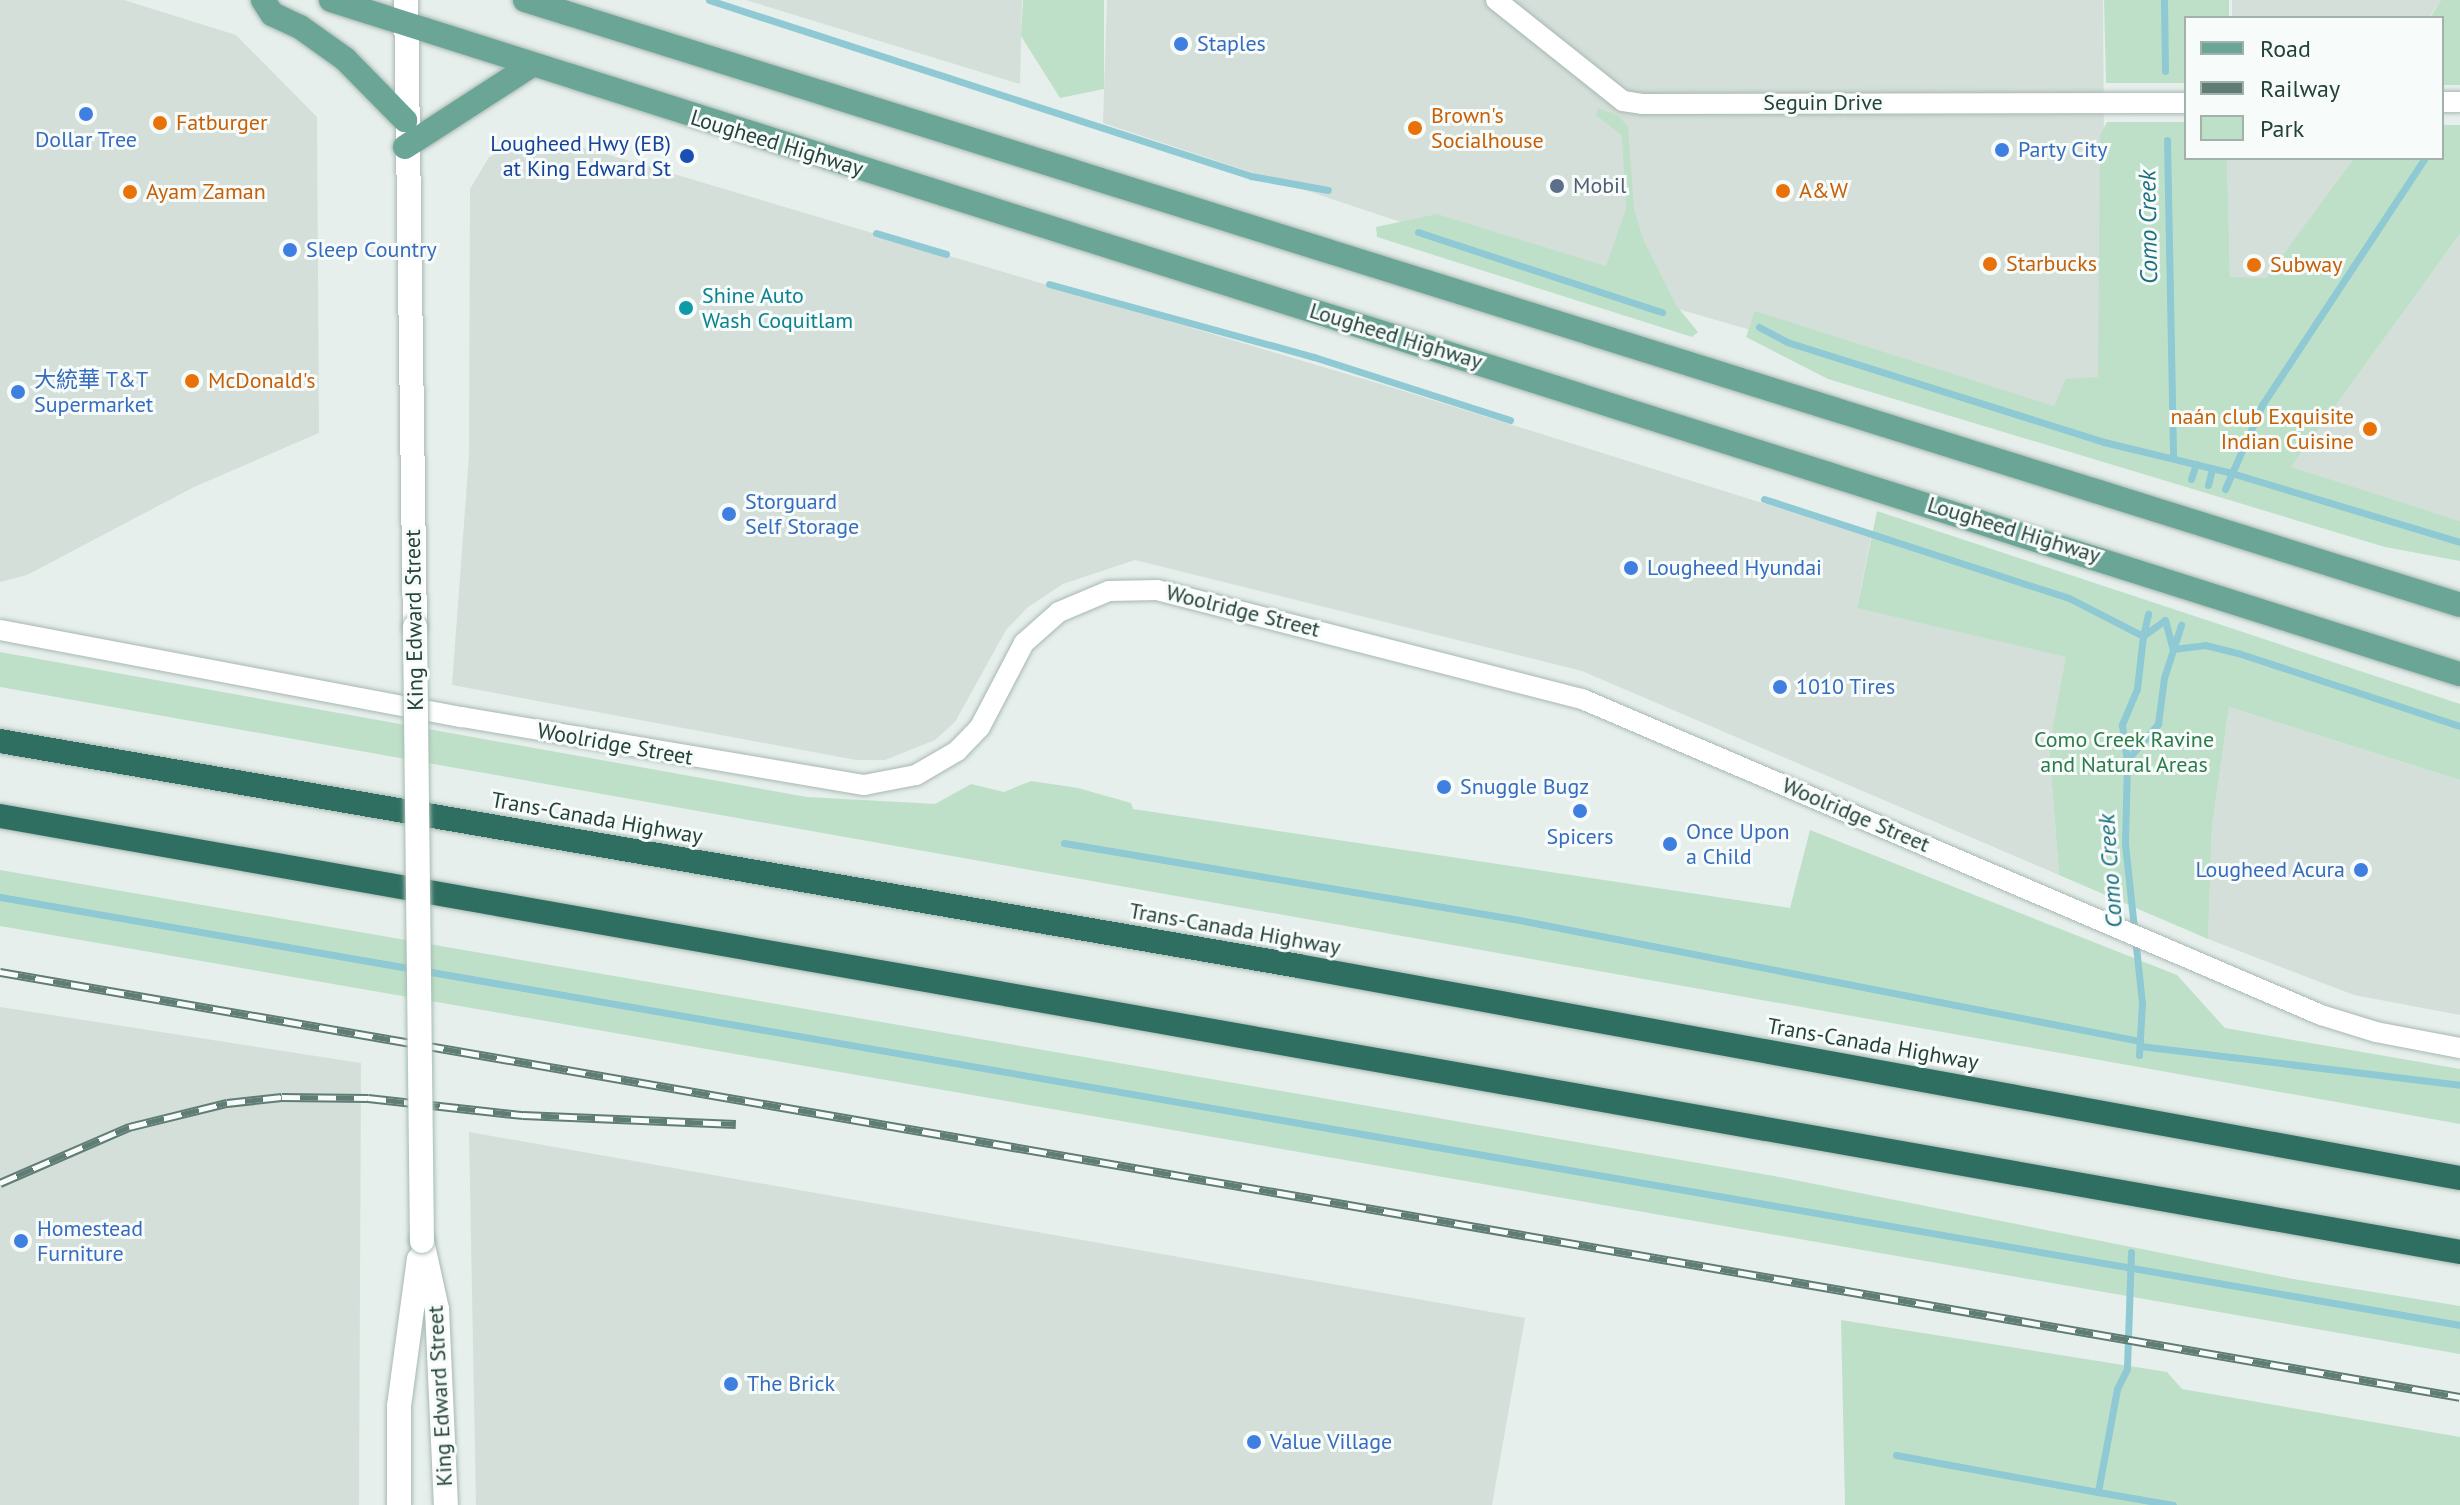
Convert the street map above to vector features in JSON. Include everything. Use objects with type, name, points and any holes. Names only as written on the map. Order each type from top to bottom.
[{"type":"highway","name":"Trans-Canada Highway","points":[[0,741],[1266,960],[2460,1178]]},
{"type":"highway","points":[[0,816],[2460,1252]]},
{"type":"main road","points":[[263,0],[272,14],[339,54],[405,120]]},
{"type":"main road","name":"Lougheed Highway","points":[[331,0],[406,12],[530,66],[2146,571],[2460,674]]},
{"type":"main road","points":[[539,2],[2460,605]]},
{"type":"main road","name":"King Edward Street","points":[[399,1505],[399,1406],[422,1241],[415,627],[405,147],[406,12]]},
{"type":"main road","points":[[405,147],[530,66]]},
{"type":"main road","name":"King Edward Street","points":[[422,1241],[437,1309],[446,1505]]},
{"type":"street","name":"Seguin Drive","points":[[1496,0],[1623,101],[1642,104],[2184,103]]},
{"type":"street","name":"Woolridge Street","points":[[0,630],[477,720],[864,785],[916,775],[957,751],[980,727],[1024,643],[1059,612],[1109,591],[1157,590],[1582,699],[2336,1020],[2460,1048]]},
{"type":"shaded area","points":[[0,0],[124,0],[236,35],[317,117],[319,433],[194,487],[27,575],[0,582]]},
{"type":"shaded area","points":[[746,0],[1022,0],[1020,84]]},
{"type":"shaded area","points":[[1107,0],[2103,0],[2106,433],[1557,274],[1103,123]]},
{"type":"shaded area","points":[[2232,0],[2441,0],[2430,16],[2232,16]]},
{"type":"shaded area","points":[[529,138],[576,145],[1394,388],[1871,537],[1857,607],[2067,657],[2049,746],[2059,875],[1582,671],[1135,560],[1063,584],[1028,607],[1006,630],[955,722],[935,740],[885,760],[856,760],[452,685],[469,456],[470,189],[489,157]]},
{"type":"shaded area","points":[[2227,160],[2353,160],[2267,278],[2230,278]]},
{"type":"shaded area","points":[[2460,234],[2460,521],[2290,468]]},
{"type":"shaded area","points":[[2229,707],[2460,780],[2460,1015],[2354,995],[2208,939],[2212,827]]},
{"type":"shaded area","points":[[0,1007],[361,1063],[359,1505],[0,1505]]},
{"type":"shaded area","points":[[469,1132],[1525,1318],[1492,1505],[476,1505]]},
{"type":"green space","points":[[1023,0],[1104,0],[1104,89],[1060,98],[1021,36]]},
{"type":"green space","points":[[2104,0],[2229,0],[2229,16],[2184,16],[2184,83],[2106,83]]},
{"type":"green space","points":[[2441,0],[2460,0],[2460,85],[2444,85],[2444,16],[2431,16]]},
{"type":"green space","points":[[1598,108],[1619,116],[1628,127],[1634,208],[1643,239],[1676,305],[1698,332],[1692,337],[1377,237],[1376,227],[1437,214],[1606,266],[1626,209],[1622,136],[1596,115]]},
{"type":"green space","points":[[2107,122],[2184,122],[2184,160],[2227,160],[2230,277],[2266,278],[2353,160],[2444,160],[2444,125],[2460,125],[2460,234],[2291,467],[2460,521],[2460,561],[2385,547],[1828,379],[1746,337],[1755,311],[2054,406],[2066,379],[2098,377],[2100,135]]},
{"type":"green space","name":"Como Creek Ravine and Natural Areas","points":[[1877,511],[2460,704],[2460,780],[2229,707],[2212,827],[2208,939],[2059,875],[2049,746],[2066,657],[1857,608]]},
{"type":"green space","points":[[0,652],[807,797],[935,804],[971,784],[1004,792],[1031,781],[1078,788],[1131,803],[1133,809],[1790,908],[1810,830],[2177,975],[2225,1028],[2460,1069],[2460,1124],[0,687]]},
{"type":"green space","points":[[0,870],[1774,1176],[2293,1279],[2460,1306],[2460,1354],[0,926]]},
{"type":"green space","points":[[1841,1320],[2167,1372],[2182,1389],[2460,1437],[2460,1505],[1845,1505]]},
{"type":"waterway","points":[[709,0],[1251,176],[1328,190]]},
{"type":"waterway","name":"Como Creek","points":[[2164,0],[2165,71]]},
{"type":"waterway","name":"Como Creek","points":[[2167,140],[2173,457]]},
{"type":"waterway","points":[[2225,489],[2262,405],[2424,160]]},
{"type":"waterway","points":[[1418,232],[1662,312]]},
{"type":"waterway","points":[[876,233],[946,254]]},
{"type":"waterway","points":[[1049,284],[1314,357],[1510,420]]},
{"type":"waterway","points":[[1759,327],[1787,342],[2104,442],[2228,472],[2460,542]]},
{"type":"waterway","points":[[2191,479],[2196,464]]},
{"type":"waterway","points":[[2208,485],[2212,469]]},
{"type":"waterway","points":[[1764,499],[2069,598],[2143,636],[2137,689],[2122,725],[2127,760]]},
{"type":"waterway","points":[[2143,636],[2148,614]]},
{"type":"waterway","points":[[2165,620],[2173,649]]},
{"type":"waterway","points":[[2143,636],[2165,620]]},
{"type":"waterway","name":"Como Creek","points":[[2139,1055],[2142,1003],[2125,843],[2127,760],[2158,724],[2164,678],[2181,625]]},
{"type":"waterway","points":[[2173,649],[2205,645],[2238,653],[2460,726]]},
{"type":"waterway","points":[[1064,843],[1514,919],[2140,1041]]},
{"type":"waterway","points":[[0,897],[2460,1325]]},
{"type":"waterway","points":[[2140,1046],[2460,1085]]},
{"type":"waterway","name":"Como Creek","points":[[2131,1252],[2127,1369],[2117,1389],[2098,1492],[2173,1505]]},
{"type":"waterway","points":[[1896,1455],[2098,1492]]},
{"type":"railway","points":[[0,972],[2460,1397]]},
{"type":"railway","points":[[0,1183],[129,1127],[227,1103],[282,1097],[368,1098],[523,1115],[736,1124]]},
{"type":"place","name":"Staples","points":[[1181,44]]},
{"type":"place","name":"Dollar Tree","points":[[86,114]]},
{"type":"place","name":"Fatburger","points":[[160,123]]},
{"type":"place","name":"Brown's Socialhouse","points":[[1415,128]]},
{"type":"place","name":"Party City","points":[[2002,150]]},
{"type":"place","name":"Lougheed Hwy (EB) at King Edward St","points":[[687,156]]},
{"type":"place","name":"Mobil","points":[[1557,186]]},
{"type":"place","name":"A&W","points":[[1783,191]]},
{"type":"place","name":"Ayam Zaman","points":[[130,192]]},
{"type":"place","name":"Sleep Country","points":[[290,250]]},
{"type":"place","name":"Starbucks","points":[[1990,264]]},
{"type":"place","name":"Subway","points":[[2254,265]]},
{"type":"place","name":"Shine Auto Wash Coquitlam","points":[[686,308]]},
{"type":"place","name":"McDonald's","points":[[192,381]]},
{"type":"place","name":"大統華 T&T Supermarket","points":[[18,392]]},
{"type":"place","name":"naán club Exquisite Indian Cuisine","points":[[2370,429]]},
{"type":"place","name":"Storguard Self Storage","points":[[729,514]]},
{"type":"place","name":"Lougheed Hyundai","points":[[1631,568]]},
{"type":"place","name":"1010 Tires","points":[[1780,687]]},
{"type":"place","name":"Snuggle Bugz","points":[[1444,787]]},
{"type":"place","name":"Spicers","points":[[1580,811]]},
{"type":"place","name":"Once Upon a Child","points":[[1670,844]]},
{"type":"place","name":"Lougheed Acura","points":[[2361,870]]},
{"type":"place","name":"Homestead Furniture","points":[[21,1241]]},
{"type":"place","name":"The Brick","points":[[731,1384]]},
{"type":"place","name":"Value Village","points":[[1254,1442]]}]
